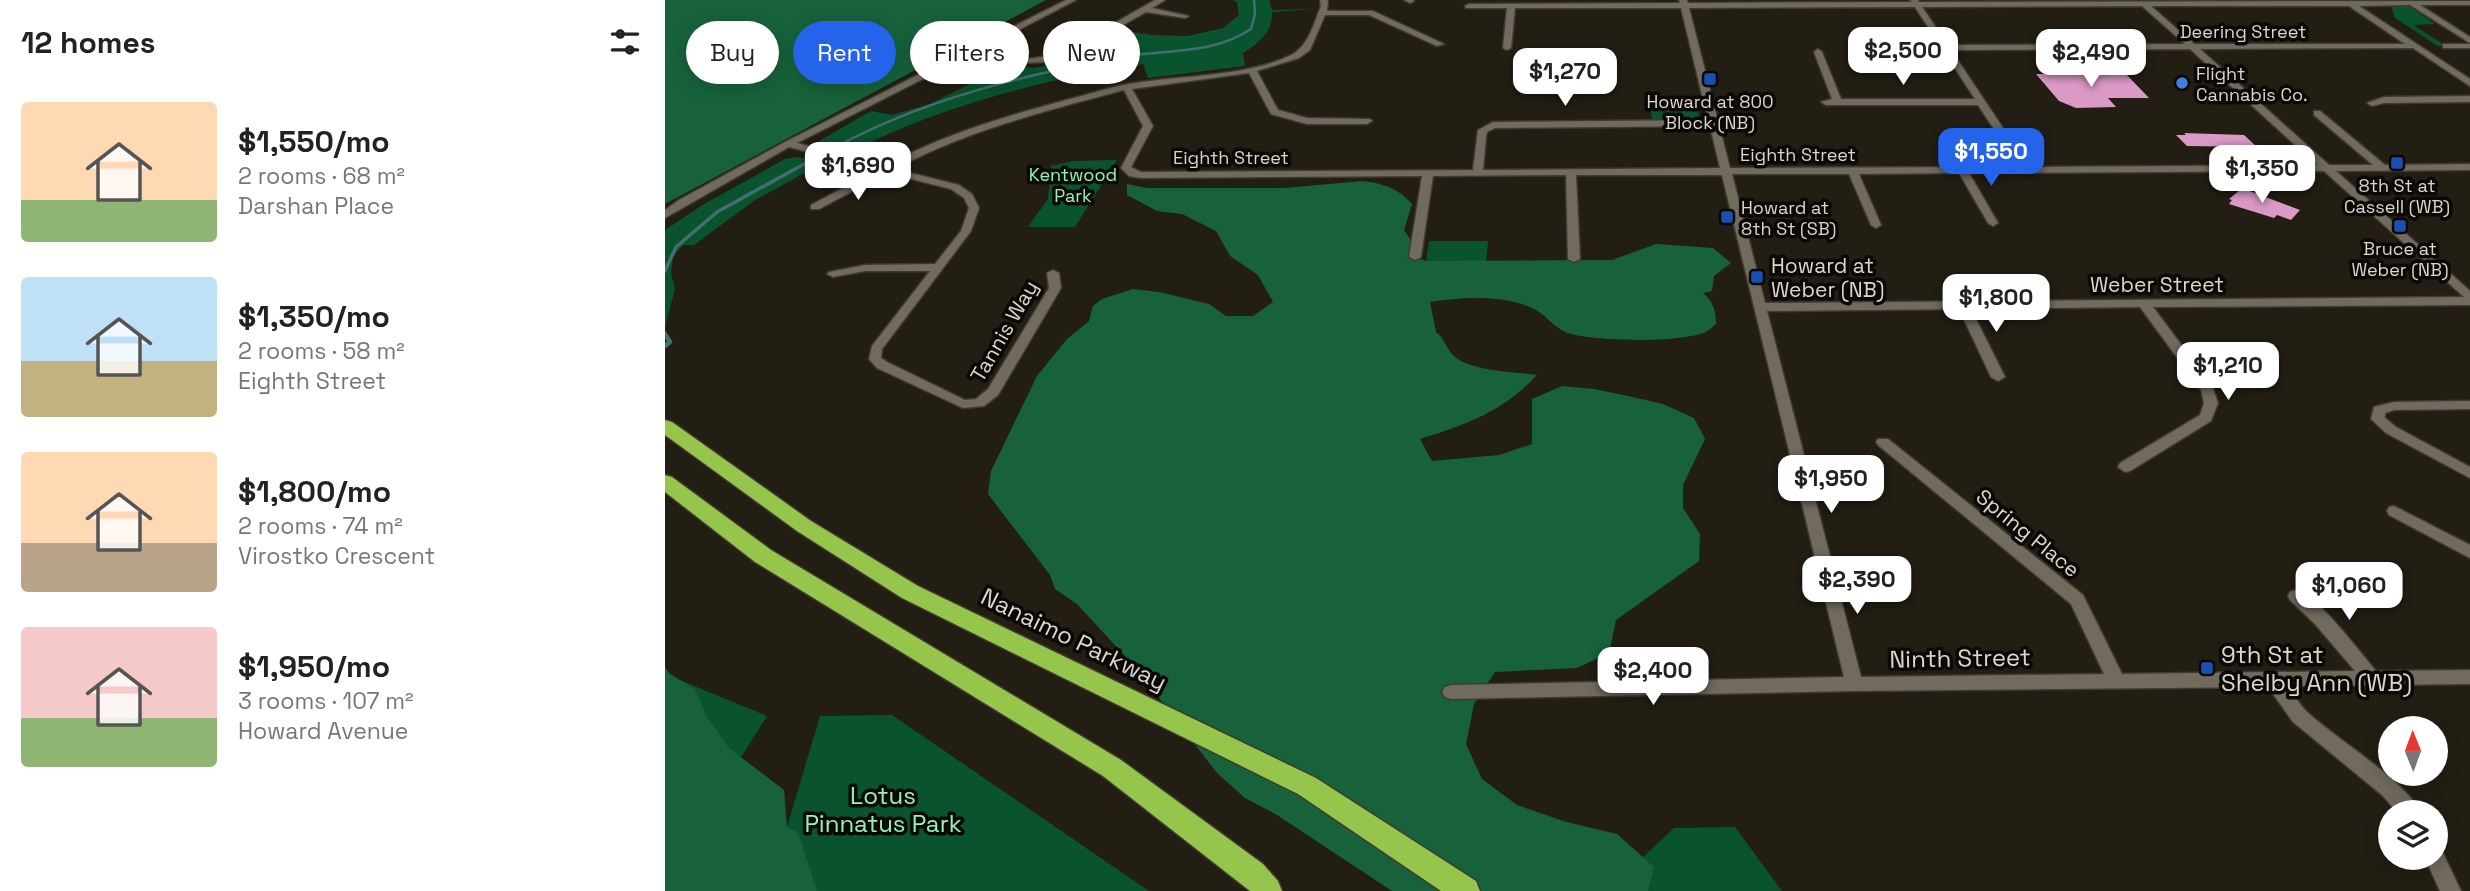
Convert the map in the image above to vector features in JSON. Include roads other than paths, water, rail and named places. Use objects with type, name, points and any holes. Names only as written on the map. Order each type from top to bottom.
[{"type":"highway","name":"Nanaimo Parkway","points":[[665,426],[804,526],[910,592],[1307,786],[1466,891]]},
{"type":"highway","points":[[665,482],[763,556],[1112,768],[1253,874],[1268,891]]},
{"type":"street","points":[[1029,22],[1072,0]]},
{"type":"street","points":[[1029,62],[1050,61],[1063,56],[1161,0]]},
{"type":"street","points":[[815,207],[927,147],[1009,118],[1127,87],[1252,70],[1296,56],[1307,48],[1323,13],[1324,0]]},
{"type":"street","points":[[1469,6],[1915,2],[2470,3]]},
{"type":"street","points":[[1915,2],[2026,170]]},
{"type":"street","points":[[2142,2],[2470,299]]},
{"type":"street","points":[[1684,3],[1854,684]]},
{"type":"street","points":[[2350,3],[2470,83]]},
{"type":"street","points":[[2412,3],[2470,44]]},
{"type":"street","points":[[1507,48],[1511,6]]},
{"type":"street","points":[[1147,10],[1185,16]]},
{"type":"street","points":[[1323,13],[1370,13],[1440,44]]},
{"type":"street","points":[[2446,46],[2470,44]]},
{"type":"street","name":"Deering Street","points":[[1945,48],[2415,46]]},
{"type":"street","points":[[1818,52],[1838,102]]},
{"type":"street","points":[[1252,70],[1273,112],[1307,121],[1367,121]]},
{"type":"street","points":[[665,215],[683,202],[788,144],[910,82]]},
{"type":"street","name":"Eighth Street","points":[[1127,87],[1148,126],[1126,168],[1128,172],[1141,175],[2470,167]]},
{"type":"street","points":[[2372,103],[2384,100],[2470,99]]},
{"type":"street","points":[[1826,102],[1981,102]]},
{"type":"street","points":[[2317,113],[2383,168]]},
{"type":"street","points":[[1478,174],[1481,136],[1483,131],[1493,125],[1715,123]]},
{"type":"street","points":[[788,144],[955,187],[968,196],[974,208],[967,231],[939,267],[865,268],[833,274]]},
{"type":"street","points":[[1962,170],[1993,223]]},
{"type":"street","points":[[1853,171],[1876,225]]},
{"type":"street","points":[[1415,257],[1428,173]]},
{"type":"street","points":[[1571,173],[1574,259]]},
{"type":"street","name":"Tannis Way","points":[[939,267],[876,349],[874,359],[963,404],[979,403],[993,392],[1055,288],[1053,273]]},
{"type":"street","name":"Weber Street","points":[[1760,307],[2470,299]]},
{"type":"street","points":[[2125,467],[2206,418],[2211,403],[2207,389],[2144,304]]},
{"type":"street","points":[[1963,305],[1998,377]]},
{"type":"street","points":[[2470,405],[2394,406],[2379,410],[2378,419],[2391,430],[2470,472]]},
{"type":"street","name":"Spring Place","points":[[1882,442],[2077,600],[2116,680]]},
{"type":"street","points":[[2394,511],[2470,552]]},
{"type":"street","points":[[2296,596],[2321,619],[2372,678]]},
{"type":"street","name":"Ninth Street","points":[[1451,692],[2116,680],[2470,677]]},
{"type":"street","points":[[2272,679],[2299,716],[2399,800]]},
{"type":"street","points":[[2441,870],[2451,891]]},
{"type":"waterway","points":[[832,149],[901,116],[973,91],[1122,57],[1189,50],[1221,43],[1251,29],[1255,14],[1254,0]]},
{"type":"waterway","points":[[665,271],[676,247],[717,212],[835,147]]},
{"type":"waterway","points":[[665,333],[667,337]]},
{"type":"waterway","points":[[665,346],[670,342],[667,337]]},
{"type":"place","name":"Howard at 800 Block (NB)","points":[[1710,79]]},
{"type":"place","name":"Flight Cannabis Co.","points":[[2182,83]]},
{"type":"place","name":"8th St at Cassell (WB)","points":[[2397,163]]},
{"type":"place","name":"Howard at 8th St (SB)","points":[[1727,217]]},
{"type":"place","name":"Bruce at Weber (NB)","points":[[2400,226]]},
{"type":"place","name":"Howard at Weber (NB)","points":[[1757,277]]},
{"type":"place","name":"9th St at Shelby Ann (WB)","points":[[2207,668]]},
{"type":"park label","name":"Kentwood Park","points":[[1073,184]]},
{"type":"park label","name":"Lotus Pinnatus Park","points":[[883,809]]}]
